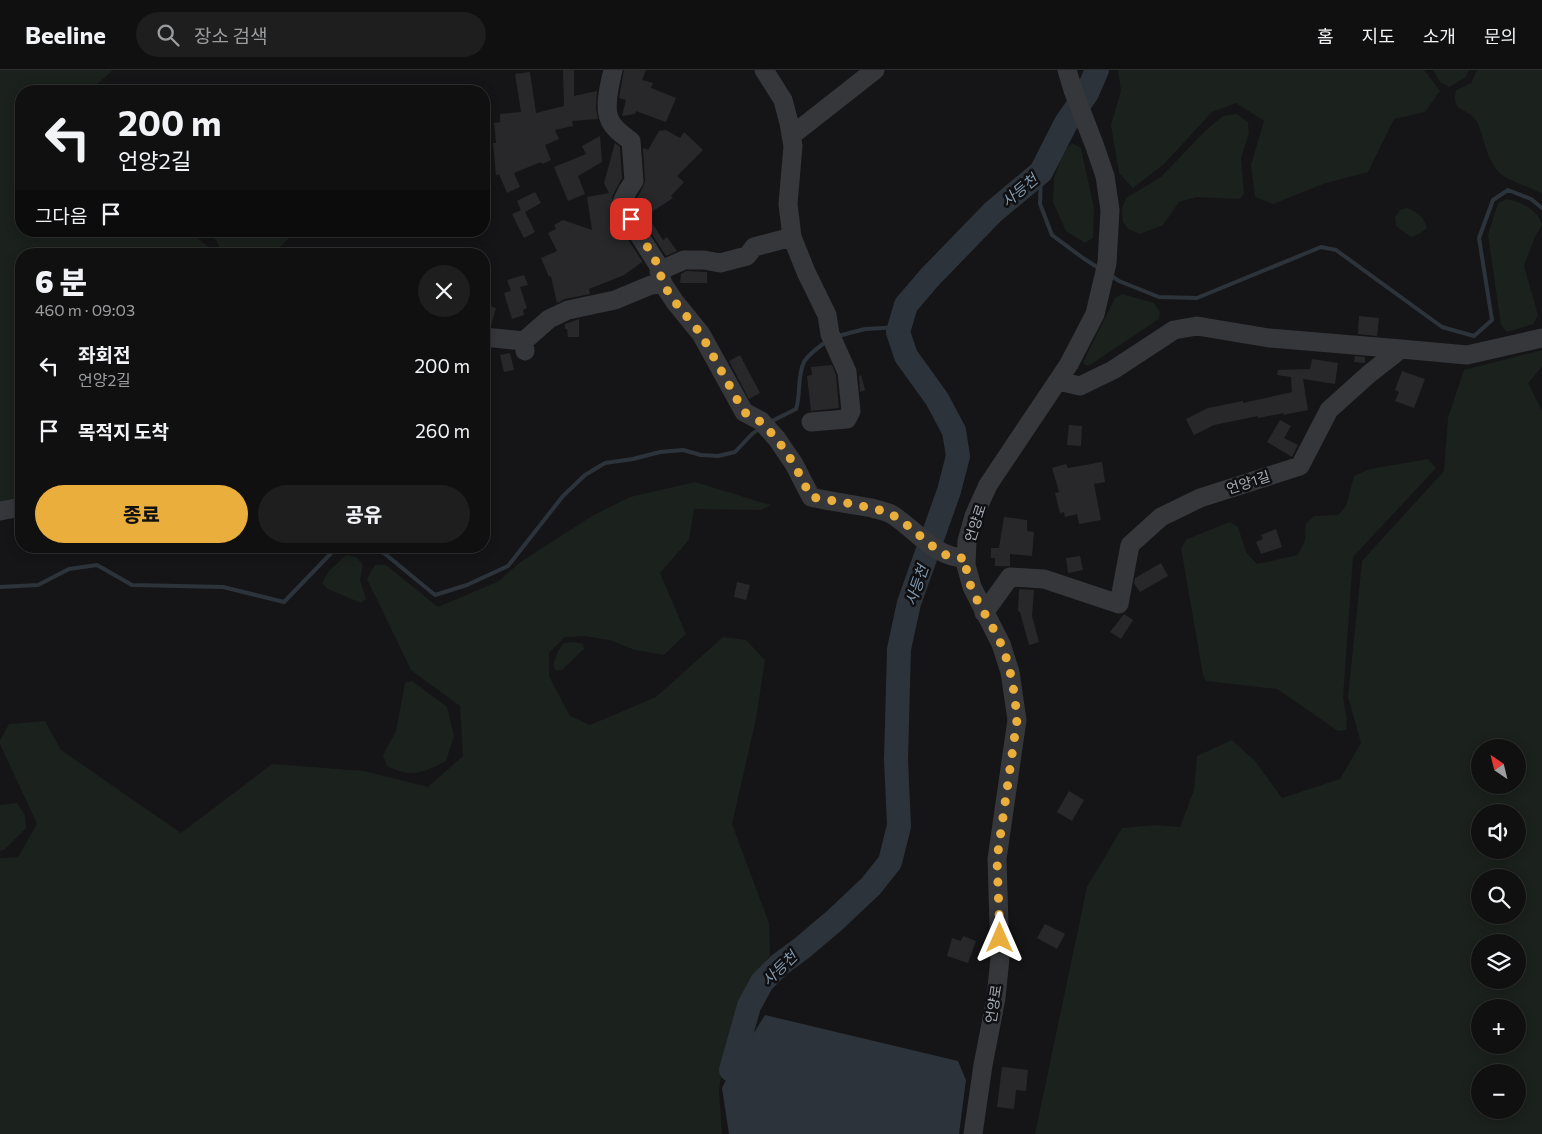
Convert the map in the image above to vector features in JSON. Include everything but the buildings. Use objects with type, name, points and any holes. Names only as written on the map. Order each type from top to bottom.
[{"type":"street","points":[[613,70],[608,94],[608,118],[617,130],[631,141],[634,181],[622,202],[675,302],[701,334],[744,412],[764,425],[794,464],[811,497],[888,512],[941,553],[954,558],[966,558]]},
{"type":"street","points":[[764,70],[783,100],[793,146],[788,204],[792,237],[806,272],[827,315],[833,340],[847,372],[852,411],[847,419],[811,422]]},
{"type":"street","points":[[791,136],[875,70]]},
{"type":"street","name":"언양로","points":[[974,1134],[983,1065],[996,998],[1000,958],[997,859],[1017,720],[1016,701],[1001,644],[972,587],[966,565],[967,541],[974,516],[988,485],[1069,364],[1095,314],[1105,271],[1110,210],[1104,176],[1067,70]]},
{"type":"street","points":[[490,338],[525,346],[549,319],[568,310],[615,300],[651,285],[684,260],[704,260],[720,263],[747,256],[754,247],[792,237]]},
{"type":"street","points":[[1058,381],[1080,386],[1113,370],[1174,330],[1197,326],[1270,338],[1467,355],[1542,338]]},
{"type":"street","name":"언양1길","points":[[984,613],[1010,577],[1044,579],[1119,604],[1130,545],[1161,517],[1200,498],[1300,466],[1329,410],[1369,374],[1401,349]]},
{"type":"street","points":[[0,511],[15,508]]},
{"type":"shaded area","points":[[0,70],[113,70],[96,85],[15,85],[15,237],[196,237],[209,248],[15,248],[15,498],[0,501]]},
{"type":"shaded area","points":[[1118,70],[1424,70],[1440,91],[1425,112],[1394,119],[1368,172],[1323,184],[1273,204],[1255,197],[1251,165],[1264,121],[1236,103],[1212,112],[1164,164],[1133,188],[1119,173],[1111,125],[1121,91]]},
{"type":"shaded area","points":[[1433,70],[1469,70],[1466,77],[1449,87],[1440,82]]},
{"type":"shaded area","points":[[1477,70],[1542,70],[1542,194],[1510,180],[1496,169],[1474,117],[1458,107],[1455,98],[1456,90],[1471,83]]},
{"type":"shaded area","points":[[1237,114],[1248,122],[1249,133],[1241,158],[1244,194],[1239,199],[1197,197],[1179,202],[1163,225],[1140,234],[1128,229],[1123,222],[1122,208],[1126,198],[1161,177],[1205,131],[1223,116]]},
{"type":"shaded area","points":[[1072,143],[1081,148],[1094,208],[1093,238],[1085,243],[1066,231],[1053,202],[1054,178],[1064,151]]},
{"type":"shaded area","points":[[1507,199],[1529,208],[1537,215],[1542,225],[1535,237],[1524,266],[1538,315],[1533,324],[1507,332],[1501,325],[1488,235],[1498,203]]},
{"type":"shaded area","points":[[1407,208],[1420,215],[1427,228],[1411,237],[1396,226],[1395,217],[1400,210]]},
{"type":"shaded area","points":[[212,237],[290,237],[279,248],[220,248],[217,241]]},
{"type":"shaded area","points":[[1122,294],[1154,303],[1160,312],[1159,319],[1090,365],[1085,365],[1083,362],[1115,298]]},
{"type":"shaded area","points":[[1542,350],[1542,367],[1528,383],[1542,411],[1542,1134],[1035,1134],[1087,887],[1122,828],[1155,825],[1180,827],[1194,790],[1197,756],[1232,740],[1255,761],[1282,798],[1340,779],[1361,743],[1348,697],[1362,561],[1444,471],[1448,417],[1464,370]]},
{"type":"shaded area","points":[[1428,459],[1436,468],[1353,557],[1343,698],[1347,719],[1346,730],[1338,731],[1277,689],[1206,681],[1203,675],[1181,548],[1187,539],[1230,522],[1238,527],[1246,552],[1257,564],[1298,555],[1305,540],[1306,524],[1314,516],[1338,515],[1346,506],[1354,476],[1370,469]]},
{"type":"shaded area","points":[[695,482],[771,505],[761,510],[694,509],[689,540],[660,573],[686,634],[664,655],[635,650],[609,640],[585,636],[565,637],[549,653],[549,676],[570,716],[590,725],[656,697],[723,637],[746,640],[765,660],[756,719],[732,824],[769,923],[770,955],[743,999],[722,1069],[719,1091],[722,1134],[0,1134],[0,858],[18,857],[37,824],[0,744],[0,740],[9,724],[45,721],[61,750],[181,833],[272,764],[364,771],[428,787],[463,756],[460,706],[411,670],[367,579],[375,565],[386,565],[438,607],[499,581],[519,563],[592,516],[630,497]]},
{"type":"shaded area","points":[[346,555],[356,557],[363,565],[360,580],[366,599],[361,603],[328,589],[322,583],[329,571]]},
{"type":"shaded area","points":[[574,642],[583,644],[584,649],[562,670],[556,671],[553,665],[558,651],[564,643]]},
{"type":"shaded area","points":[[412,681],[447,707],[454,736],[446,761],[424,771],[410,773],[387,766],[383,755],[396,731],[405,683]]},
{"type":"shaded area","points":[[17,803],[25,815],[26,828],[4,850],[0,851],[0,805]]},
{"type":"shaded area","points":[[765,1015],[958,1061],[966,1080],[959,1134],[729,1134],[722,1088]]},
{"type":"waterway","name":"사등천","points":[[731,1070],[749,1006],[762,982],[779,965],[835,920],[871,886],[890,862],[899,826],[896,759],[899,649],[909,603],[949,491],[958,456],[954,431],[937,399],[906,356],[898,332],[906,305],[930,277],[993,212],[1041,172],[1066,123],[1087,93],[1097,70]]},
{"type":"waterway","points":[[1041,172],[1040,204],[1052,235],[1100,269]]},
{"type":"waterway","points":[[1110,275],[1119,281],[1159,297],[1197,298],[1321,247],[1336,250],[1442,327],[1474,336],[1492,320],[1479,238],[1493,200],[1508,190],[1531,199],[1542,208]]},
{"type":"waterway","points":[[838,336],[865,329],[900,327]]},
{"type":"waterway","points":[[770,422],[796,409],[804,362],[827,341]]},
{"type":"waterway","points":[[384,553],[435,595],[467,585],[508,566],[563,496],[585,475],[605,463],[633,459],[660,452],[683,450],[701,455],[718,456],[735,452],[760,428]]},
{"type":"waterway","points":[[0,587],[38,585],[69,569],[97,565],[132,585],[223,587],[284,602],[331,553]]},
{"type":"route","points":[[631,219],[658,265],[663,284],[701,334],[736,400],[744,412],[761,422],[777,439],[794,464],[811,497],[888,512],[941,553],[954,558],[966,558],[972,587],[1001,644],[1010,672],[1016,701],[1017,720],[997,859],[1000,938]]}]
